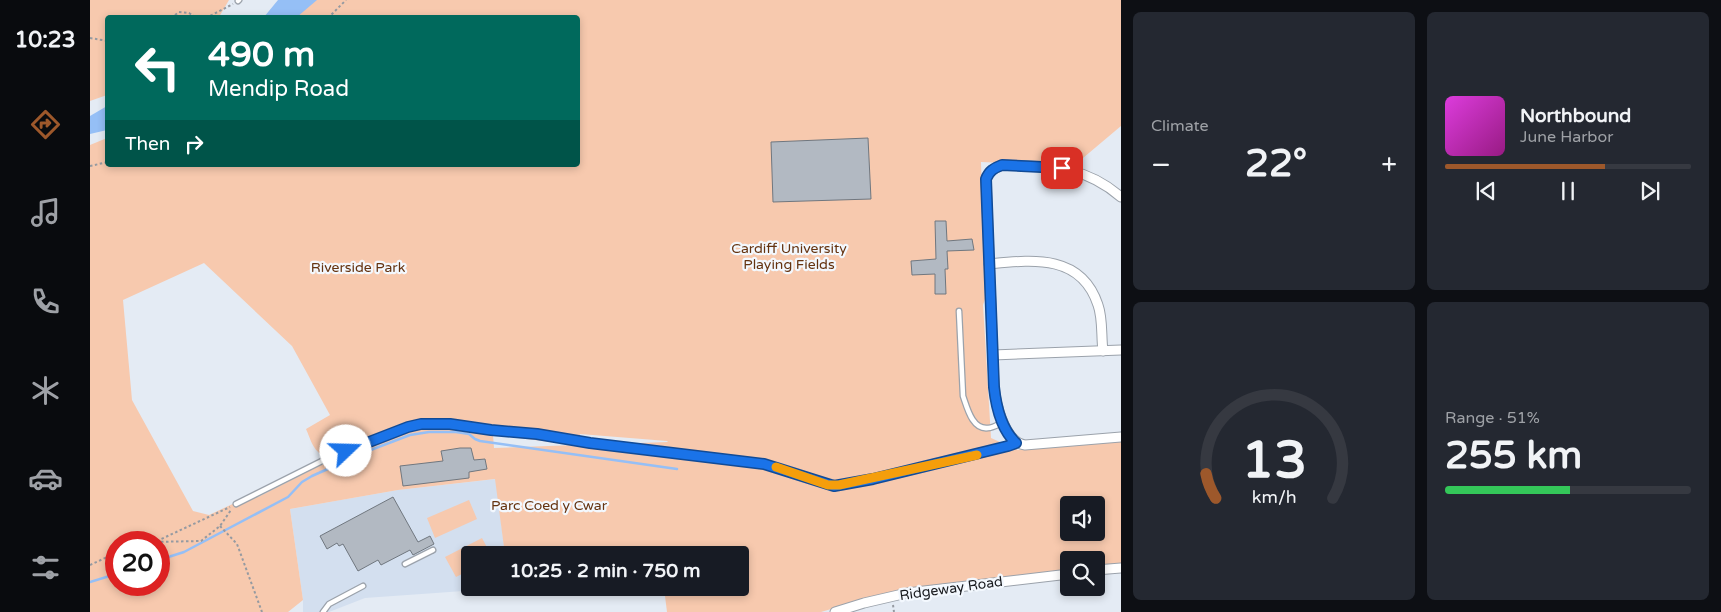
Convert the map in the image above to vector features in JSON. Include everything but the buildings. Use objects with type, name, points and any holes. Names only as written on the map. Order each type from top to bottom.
[{"type":"street","points":[[1121,197],[1090,176],[1062,168],[1002,165],[990,172],[986,179],[995,395],[1009,435],[1016,443],[1025,445],[1121,437]]},
{"type":"street","points":[[989,264],[1040,261],[1057,264],[1076,274],[1090,289],[1098,305],[1102,351]]},
{"type":"street","points":[[993,355],[1121,350]]},
{"type":"street","points":[[1105,569],[1121,568]]},
{"type":"street","name":"Ridgeway Road","points":[[835,612],[907,593],[1060,575]]},
{"type":"lane","points":[[959,311],[963,396],[968,409],[973,421],[980,427],[988,428],[1004,422]]},
{"type":"lane","points":[[236,504],[330,457],[394,432],[421,424],[450,424],[537,434],[590,443],[764,464],[834,486],[991,452],[1016,443]]},
{"type":"lane","points":[[405,564],[433,550]]},
{"type":"lane","points":[[323,612],[329,604],[363,586]]},
{"type":"path","points":[[331,15],[346,0]]},
{"type":"path","points":[[212,15],[239,1]]},
{"type":"path","points":[[174,15],[178,12],[192,15]]},
{"type":"path","points":[[90,38],[105,40]]},
{"type":"path","points":[[90,166],[105,163]]},
{"type":"path","points":[[170,541],[201,541],[220,526],[236,504]]},
{"type":"path","points":[[170,534],[236,504]]},
{"type":"path","points":[[220,526],[237,544],[262,612]]},
{"type":"path","points":[[90,565],[105,558]]},
{"type":"shaded area","points":[[496,479],[504,546],[461,546],[461,591],[365,598],[329,612],[303,612],[303,600],[290,509],[398,490]]},
{"type":"green space","points":[[90,0],[229,0],[220,15],[105,15],[105,96],[90,101]]},
{"type":"green space","points":[[313,0],[1121,0],[1121,126],[1083,158],[1075,168],[1056,165],[981,162],[985,299],[983,305],[991,438],[1018,450],[1121,440],[1121,564],[1105,566],[1105,551],[1060,551],[1060,571],[865,599],[821,612],[667,612],[665,596],[749,596],[749,546],[504,546],[495,479],[398,490],[290,509],[303,600],[288,612],[90,612],[90,145],[105,139],[105,167],[580,167],[580,15],[294,15]],"holes":[[[204,263],[292,346],[330,415],[306,429],[313,445],[321,454],[324,455],[410,421],[451,418],[451,427],[408,431],[331,460],[258,497],[256,493],[209,515],[193,511],[132,400],[123,300]],[[580,434],[667,441],[580,445]],[[493,435],[575,445],[494,448]]]},
{"type":"green space","points":[[469,500],[477,519],[435,538],[427,518]]},
{"type":"green space","points":[[482,538],[486,546],[466,546]]},
{"type":"green space","points":[[461,549],[461,574],[456,577],[445,557]]},
{"type":"water","points":[[278,0],[317,0],[299,15],[266,15]]},
{"type":"water","points":[[105,107],[105,130],[90,134],[90,116]]},
{"type":"waterway","points":[[170,556],[184,552],[288,497],[302,482],[312,476],[410,435],[429,432],[456,432],[469,434],[480,441],[677,469]]},
{"type":"waterway","points":[[90,582],[105,577]]},
{"type":"slow traffic","points":[[776,467],[834,486],[977,455]]},
{"type":"route","points":[[346,451],[408,427],[421,424],[450,424],[771,465],[834,486],[991,452],[1016,443],[1009,435],[999,412],[994,387],[986,179],[990,172],[1002,165],[1062,168]]},
{"type":"park label","name":"Cardiff University Playing Fields","points":[[789,256]]},
{"type":"park label","name":"Riverside Park","points":[[358,267]]},
{"type":"park label","name":"Parc Coed y Cwar","points":[[549,505]]}]
